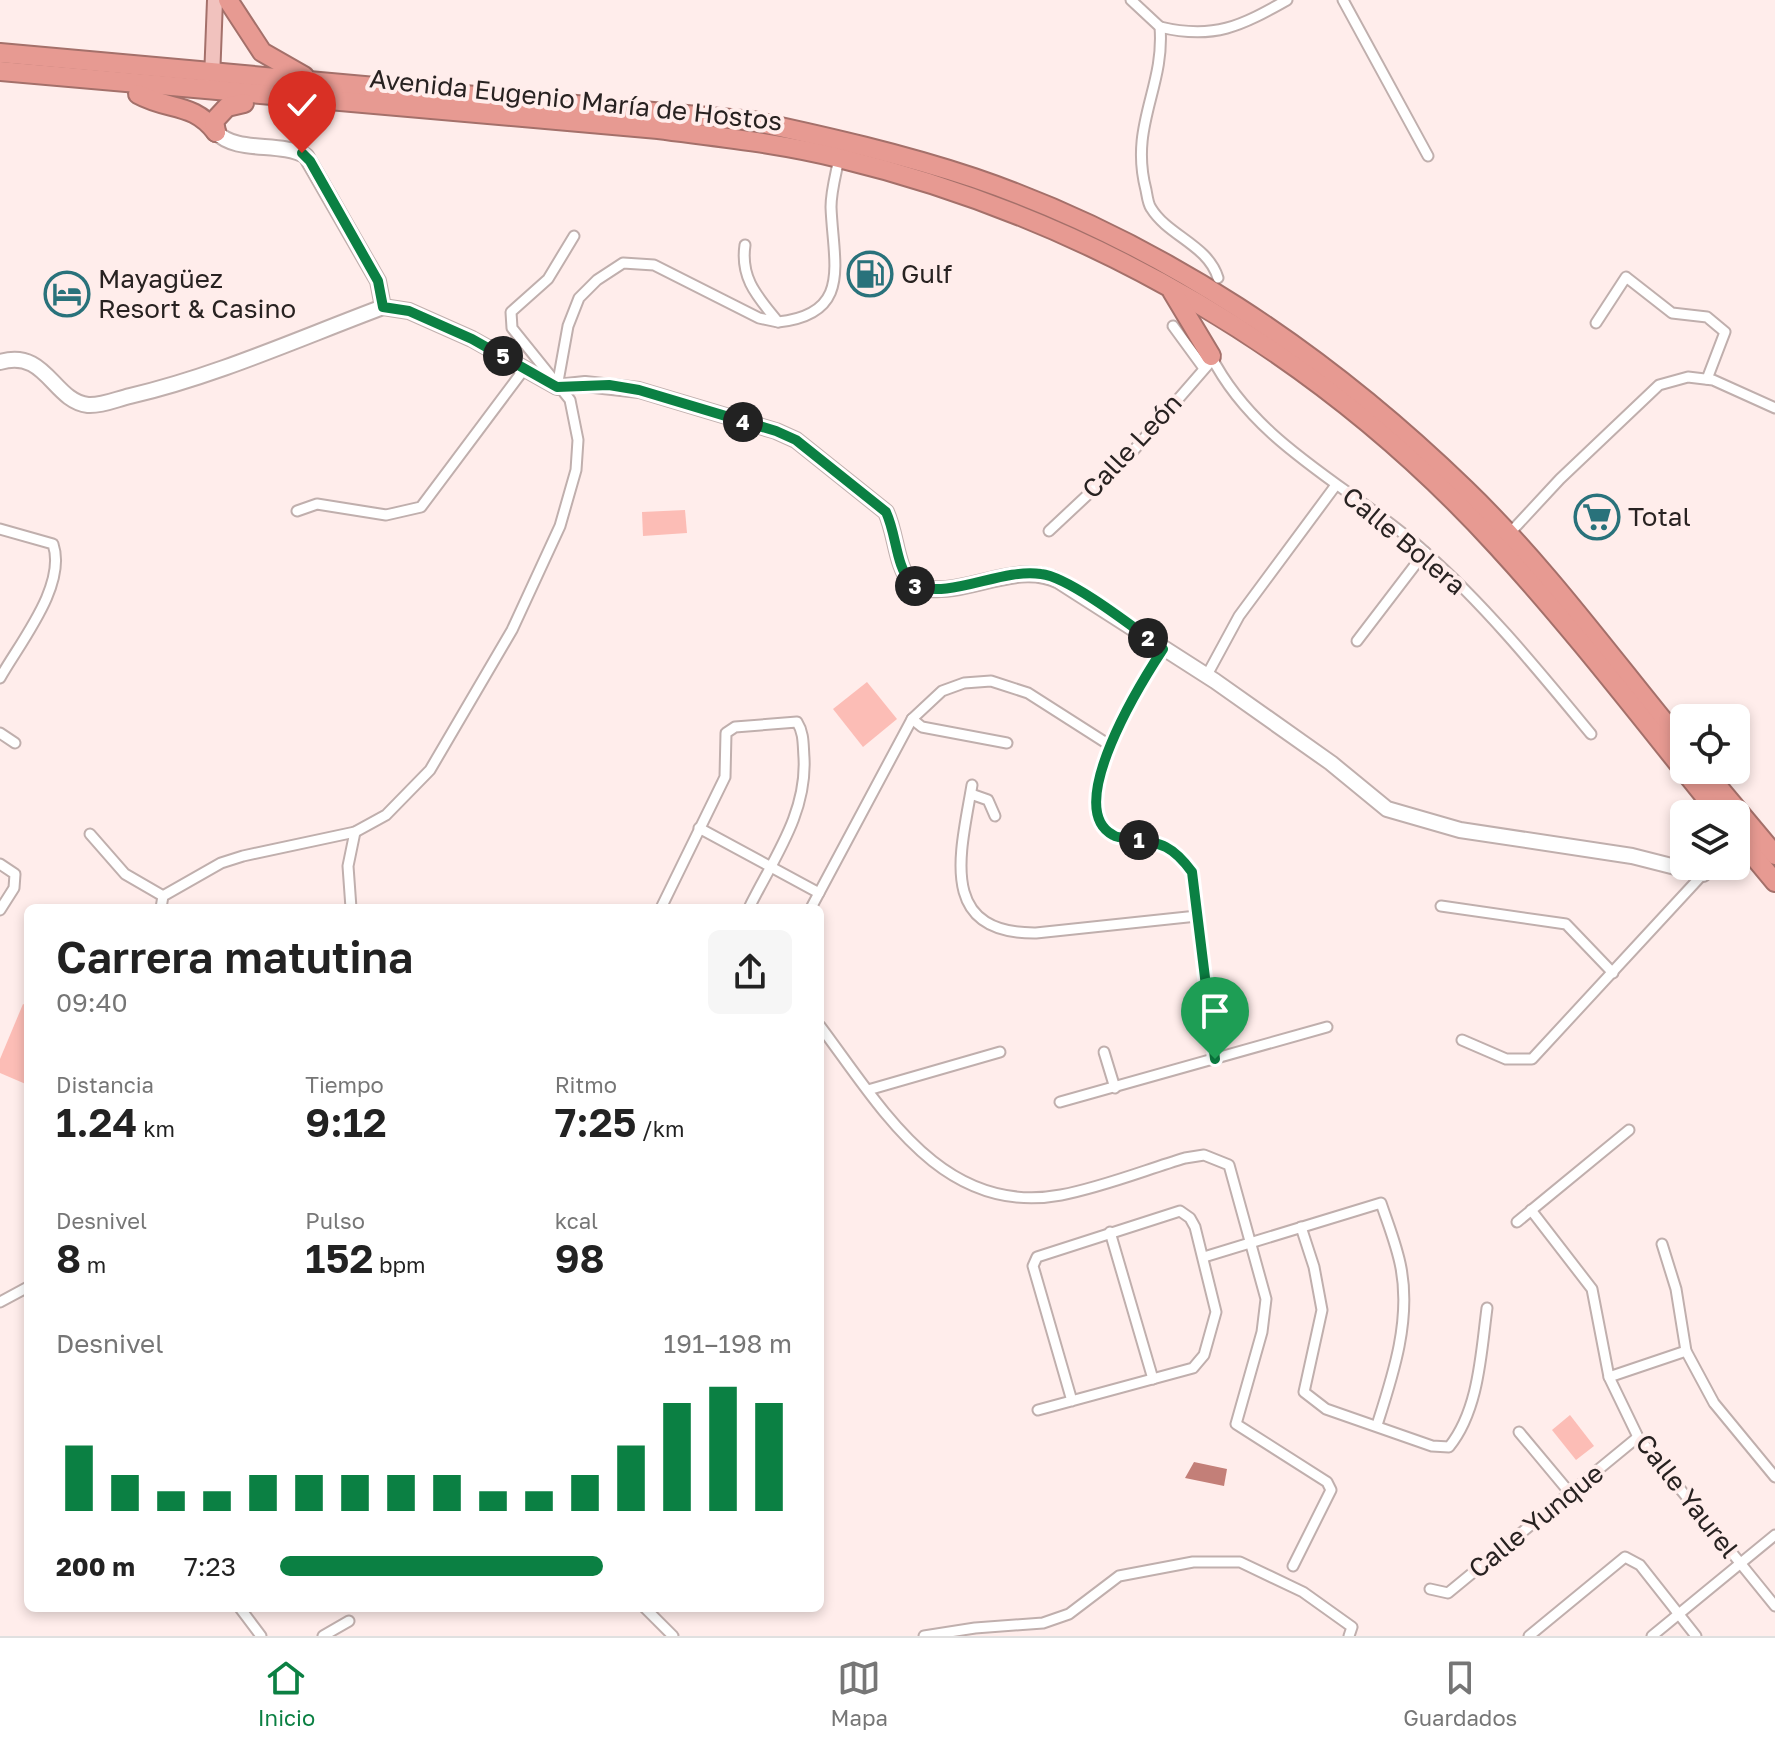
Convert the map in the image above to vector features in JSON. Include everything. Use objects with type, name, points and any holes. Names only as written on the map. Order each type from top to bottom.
[{"type":"highway","points":[[228,0],[262,52],[314,80]]},
{"type":"highway","name":"Avenida Eugenio María de Hostos","points":[[0,53],[212,79],[387,106],[658,129],[839,158],[1009,210],[1108,253],[1168,285],[1283,358],[1363,420],[1503,540],[1670,730]]},
{"type":"highway","name":"Avenida Eugenio María de Hostos","points":[[0,71],[314,80],[722,118],[840,139],[1002,188],[1059,211],[1157,260],[1271,329],[1372,405],[1466,490],[1708,800]]},
{"type":"highway","points":[[0,81],[244,103],[373,111],[387,106]]},
{"type":"highway","points":[[138,94],[164,105],[200,113],[216,132]]},
{"type":"highway","points":[[216,132],[214,121],[220,111],[244,103]]},
{"type":"highway","points":[[1157,260],[1172,261],[1208,281],[1218,278],[1224,290],[1271,329]]},
{"type":"highway","points":[[1168,285],[1209,361]]},
{"type":"highway","points":[[1209,361],[1204,327],[1209,320],[1222,318]]},
{"type":"highway","points":[[1750,842],[1775,855]]},
{"type":"highway","points":[[1750,848],[1775,882]]},
{"type":"main road","points":[[212,79],[215,0]]},
{"type":"street","points":[[1131,0],[1160,27],[1206,33],[1239,28],[1287,0]]},
{"type":"street","points":[[1343,0],[1428,156]]},
{"type":"street","points":[[1160,27],[1162,52],[1140,137],[1141,171],[1151,208],[1213,263],[1218,278]]},
{"type":"street","points":[[216,132],[230,142],[293,150],[306,156],[378,281],[383,307]]},
{"type":"street","points":[[557,387],[568,326],[579,298],[597,280],[623,263],[654,265],[759,318],[778,322],[806,319],[828,301],[835,279],[831,203],[839,158]]},
{"type":"street","points":[[163,896],[221,863],[355,832],[386,815],[430,770],[512,630],[560,526],[576,470],[578,440],[570,400],[512,328],[511,312],[548,279],[574,236]]},
{"type":"street","points":[[745,245],[742,262],[748,285],[778,322]]},
{"type":"street","points":[[1596,323],[1626,277],[1672,313],[1718,323],[1725,332],[1707,379]]},
{"type":"street","points":[[0,362],[10,359],[32,364],[75,400],[97,404],[168,387],[383,307],[409,311],[557,387],[609,385],[639,390],[776,431],[796,440],[886,512],[893,527],[901,570],[912,585],[932,589],[987,579],[1047,575],[1207,675],[1331,763],[1387,809],[1460,830],[1670,863]]},
{"type":"street","name":"Calle Bolera","points":[[1173,326],[1209,361],[1231,393],[1269,435],[1377,512],[1425,552],[1510,636],[1591,734]]},
{"type":"street","name":"Calle León","points":[[1049,531],[1127,458],[1209,361]]},
{"type":"street","points":[[297,511],[317,504],[386,515],[421,507],[525,368]]},
{"type":"street","points":[[1503,540],[1560,479],[1659,385],[1688,377],[1707,379],[1775,408]]},
{"type":"street","points":[[1207,675],[1239,616],[1336,485]]},
{"type":"street","points":[[0,529],[53,544],[58,560],[55,581],[0,678]]},
{"type":"street","points":[[1357,641],[1425,552]]},
{"type":"street","points":[[1163,649],[1125,707],[1095,800],[1097,818],[1113,835],[1155,842],[1177,851],[1192,872],[1215,1059]]},
{"type":"street","points":[[813,904],[912,719],[942,691],[964,683],[991,681],[1028,693],[1111,746]]},
{"type":"street","points":[[912,719],[922,727],[1002,742],[995,729]]},
{"type":"street","points":[[663,904],[725,777],[726,733],[735,727],[797,722],[803,731],[806,786],[793,825],[751,904]]},
{"type":"street","points":[[0,733],[15,743]]},
{"type":"street","points":[[995,816],[988,800],[971,790],[960,854],[960,884],[972,908],[992,926],[1013,933],[1036,933],[1197,916]]},
{"type":"street","points":[[699,828],[819,893]]},
{"type":"street","points":[[351,904],[348,866],[355,832]]},
{"type":"street","points":[[90,834],[125,874],[163,896]]},
{"type":"street","points":[[0,864],[15,874],[14,888],[0,910]]},
{"type":"street","points":[[1462,1040],[1506,1059],[1532,1059],[1699,880]]},
{"type":"street","points":[[162,904],[163,896]]},
{"type":"street","points":[[1441,906],[1566,924],[1613,973]]},
{"type":"street","points":[[1060,1102],[1327,1027]]},
{"type":"street","points":[[824,1031],[903,1137],[939,1169],[967,1183],[999,1193],[1060,1195],[1185,1158],[1204,1155],[1229,1165],[1266,1299],[1266,1314],[1236,1424],[1327,1482],[1331,1490],[1293,1566]]},
{"type":"street","points":[[868,1090],[1000,1052]]},
{"type":"street","points":[[1104,1052],[1115,1088]]},
{"type":"street","points":[[1517,1222],[1629,1130]]},
{"type":"street","points":[[1204,1257],[1381,1203],[1401,1268],[1403,1305],[1396,1366],[1377,1425]]},
{"type":"street","name":"Calle Yaurel","points":[[1531,1210],[1592,1289],[1609,1377],[1638,1437],[1775,1606]]},
{"type":"street","points":[[1038,1410],[1072,1401],[1193,1368],[1204,1355],[1216,1312],[1204,1257],[1190,1218],[1180,1211],[1047,1251],[1037,1257],[1033,1266],[1072,1401]]},
{"type":"street","points":[[1301,1227],[1314,1267],[1322,1310],[1304,1392],[1326,1409],[1432,1446],[1449,1447],[1466,1415],[1478,1373],[1487,1308]]},
{"type":"street","points":[[1110,1232],[1153,1379]]},
{"type":"street","points":[[1662,1244],[1676,1289],[1686,1351],[1714,1403],[1775,1477]]},
{"type":"street","points":[[0,1302],[24,1289]]},
{"type":"street","points":[[1609,1377],[1686,1351]]},
{"type":"street","points":[[1519,1432],[1570,1493]]},
{"type":"street","name":"Calle Yunque","points":[[1430,1589],[1448,1593],[1638,1437]]},
{"type":"street","points":[[1652,1636],[1775,1535]]},
{"type":"street","points":[[1529,1636],[1625,1557],[1640,1565],[1696,1636]]},
{"type":"street","points":[[924,1636],[975,1628],[1043,1623],[1069,1614],[1119,1576],[1193,1562],[1240,1562],[1303,1592],[1352,1627],[1349,1636]]},
{"type":"street","points":[[243,1612],[261,1636]]},
{"type":"street","points":[[649,1612],[673,1636]]},
{"type":"street","points":[[323,1636],[349,1621]]},
{"type":"shaded area","points":[[685,510],[687,533],[643,536],[642,512]]},
{"type":"shaded area","points":[[867,682],[897,719],[863,747],[833,709]]},
{"type":"shaded area","points":[[24,1004],[24,1083],[0,1073],[0,1059]]},
{"type":"shaded area","points":[[1570,1415],[1594,1446],[1576,1460],[1552,1430]]},
{"type":"shaded area","points":[[1194,1462],[1227,1469],[1224,1486],[1185,1478]]},
{"type":"place","name":"Gulf","points":[[870,274]]},
{"type":"place","name":"Mayagüez Resort & Casino","points":[[67,294]]},
{"type":"place","name":"Total","points":[[1597,517]]},
{"type":"route","points":[[302,153],[310,161],[378,281],[383,307],[409,311],[472,339],[557,387],[585,384],[639,390],[776,431],[796,440],[876,500],[893,527],[901,570],[912,585],[932,589],[1036,573],[1047,575],[1104,608],[1163,649],[1125,707],[1095,800],[1097,818],[1113,835],[1155,842],[1177,851],[1192,872],[1215,1059]]}]
